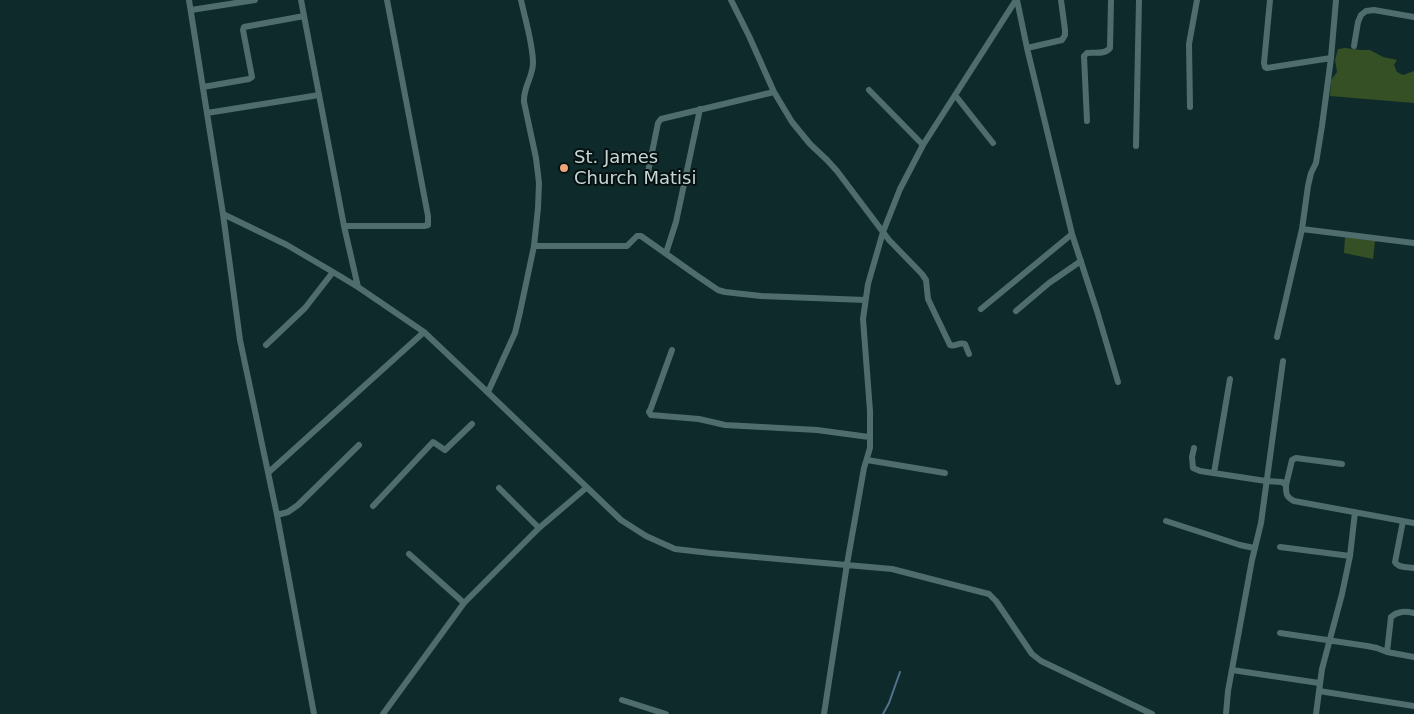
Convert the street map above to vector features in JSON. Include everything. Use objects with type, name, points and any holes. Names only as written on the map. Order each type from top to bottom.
[{"type":"street","points":[[189,0],[224,214],[240,340],[269,472],[314,714]]},
{"type":"street","points":[[191,10],[254,0]]},
{"type":"street","points":[[302,0],[344,226],[358,286]]},
{"type":"street","points":[[344,226],[424,226],[428,225],[429,222],[387,0]]},
{"type":"street","points":[[488,392],[515,333],[534,246],[538,208],[539,183],[536,158],[524,102],[524,94],[533,65],[532,52],[521,0]]},
{"type":"street","points":[[731,0],[774,92],[796,128],[832,166],[883,232],[922,274],[926,280],[928,298],[950,345],[962,343],[969,354]]},
{"type":"street","points":[[1016,0],[1072,234],[1118,382]]},
{"type":"street","points":[[824,714],[847,564],[870,448],[870,411],[863,319],[868,284],[883,232],[900,189],[923,145],[1016,0]]},
{"type":"street","points":[[1027,48],[1062,40],[1065,30],[1061,0]]},
{"type":"street","points":[[1087,121],[1084,56],[1087,52],[1105,52],[1110,48],[1112,0]]},
{"type":"street","points":[[1136,146],[1139,0]]},
{"type":"street","points":[[1190,107],[1189,44],[1197,0]]},
{"type":"street","points":[[1270,0],[1265,67],[1331,58]]},
{"type":"street","points":[[1277,336],[1302,229],[1311,172],[1316,163],[1331,58],[1336,0]]},
{"type":"street","points":[[1354,46],[1358,22],[1366,11],[1374,10],[1414,16]]},
{"type":"street","points":[[203,87],[252,77],[244,27],[304,16]]},
{"type":"street","points":[[869,90],[923,145]]},
{"type":"street","points":[[648,172],[658,123],[661,119],[774,92]]},
{"type":"street","points":[[207,113],[320,96]]},
{"type":"street","points":[[955,96],[993,143]]},
{"type":"street","points":[[666,253],[676,222],[700,109]]},
{"type":"street","points":[[224,214],[288,245],[358,286],[424,332],[586,488],[621,520],[646,536],[676,549],[892,569],[989,594],[1032,654],[1041,661],[1152,714]]},
{"type":"street","points":[[1302,229],[1414,243]]},
{"type":"street","points":[[981,309],[1072,234]]},
{"type":"street","points":[[534,246],[627,246],[639,235],[718,290],[761,296],[865,300]]},
{"type":"street","points":[[1016,311],[1048,284],[1081,261]]},
{"type":"street","points":[[266,344],[304,308],[334,272]]},
{"type":"street","points":[[269,472],[424,332]]},
{"type":"street","points":[[672,350],[650,408],[651,415],[699,419],[725,425],[818,430],[869,437]]},
{"type":"street","points":[[1227,714],[1228,691],[1254,548],[1261,523],[1283,361]]},
{"type":"street","points":[[1214,473],[1230,379]]},
{"type":"street","points":[[373,506],[433,442],[445,450],[472,424]]},
{"type":"street","points":[[277,516],[288,512],[298,505],[359,445]]},
{"type":"street","points":[[1194,448],[1192,456],[1193,468],[1200,472],[1282,482],[1286,485]]},
{"type":"street","points":[[1342,464],[1296,458],[1292,460],[1286,485],[1286,495],[1294,501],[1414,522]]},
{"type":"street","points":[[867,460],[946,473]]},
{"type":"street","points":[[499,488],[539,528]]},
{"type":"street","points":[[383,714],[464,603],[539,528],[586,488]]},
{"type":"street","points":[[1316,714],[1319,683],[1350,556],[1355,512]]},
{"type":"street","points":[[1166,521],[1254,548]]},
{"type":"street","points":[[1403,521],[1395,562],[1400,566],[1414,568]]},
{"type":"street","points":[[1280,547],[1350,556]]},
{"type":"street","points":[[409,554],[464,603]]},
{"type":"street","points":[[1386,652],[1390,617],[1398,612],[1414,613]]},
{"type":"street","points":[[1280,633],[1377,648],[1386,652],[1414,656]]},
{"type":"street","points":[[1232,670],[1319,683]]},
{"type":"street","points":[[1319,692],[1414,706]]},
{"type":"street","points":[[622,700],[666,714]]},
{"type":"green space","points":[[1338,49],[1370,50],[1383,57],[1397,60],[1394,65],[1397,72],[1403,75],[1414,71],[1414,103],[1330,96],[1331,80],[1337,72],[1335,60]]},
{"type":"green space","points":[[1345,237],[1375,241],[1373,259],[1344,253]]},
{"type":"waterway","points":[[883,714],[900,672]]},
{"type":"place","name":"St. James Church Matisi","points":[[564,168]]}]
